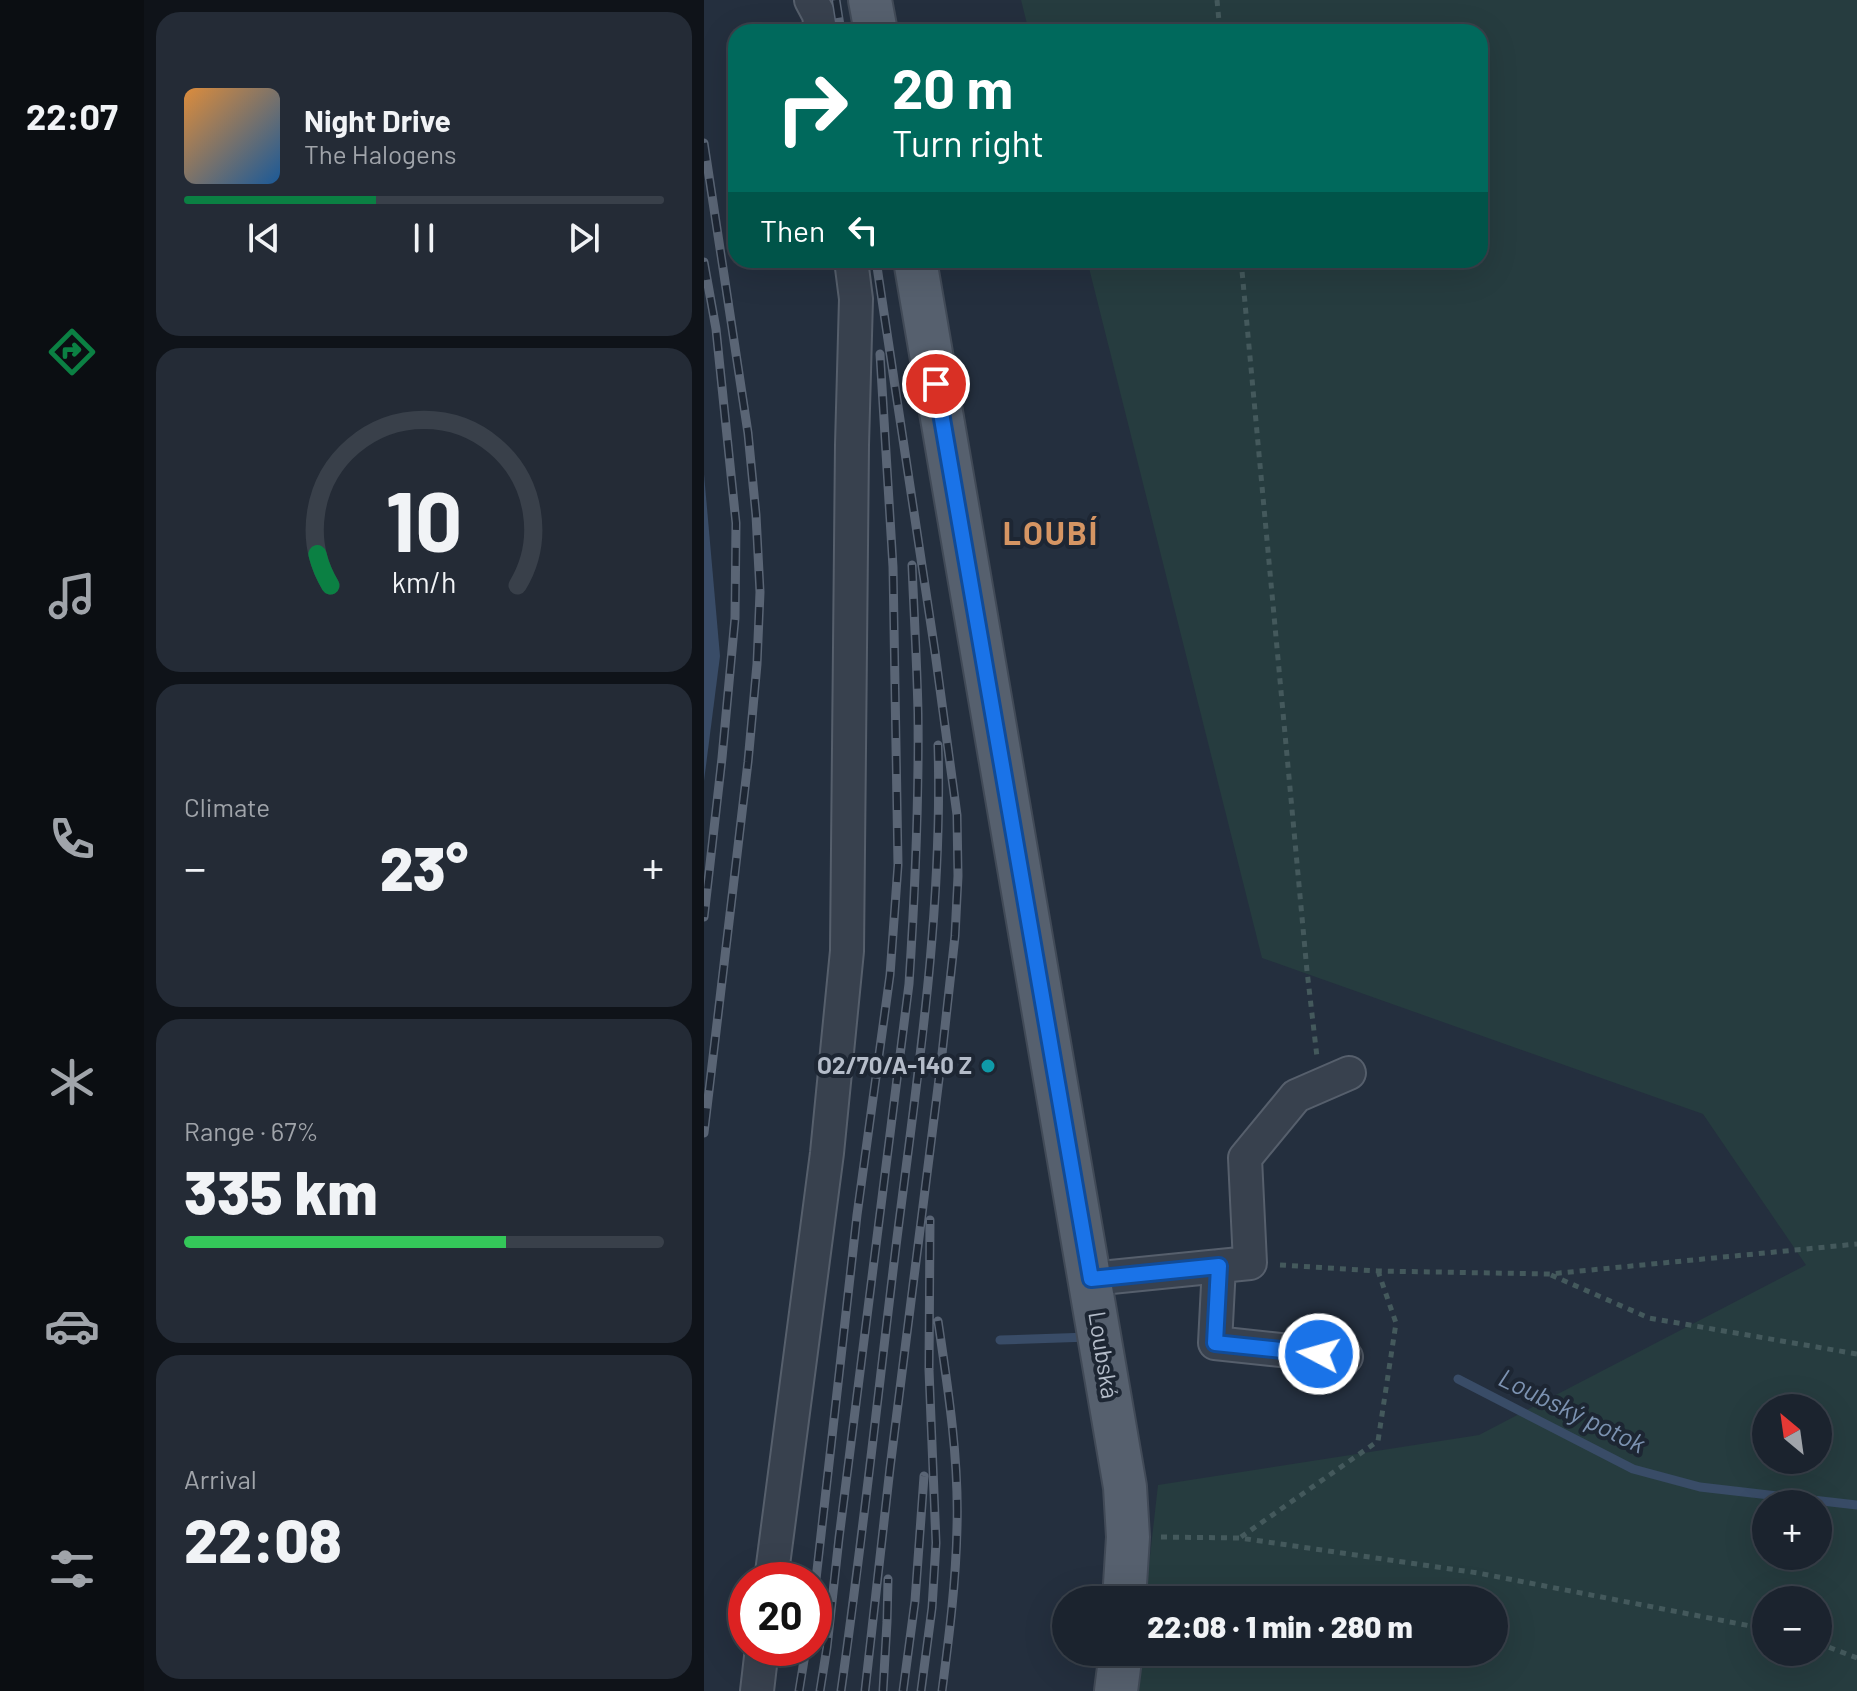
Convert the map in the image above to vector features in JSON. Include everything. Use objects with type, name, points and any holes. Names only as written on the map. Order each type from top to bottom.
[{"type":"main road","points":[[870,0],[874,24]]},
{"type":"main road","name":"Loubská","points":[[916,268],[1125,1487],[1128,1537],[1125,1586]]},
{"type":"main road","points":[[1116,1691],[1119,1666]]},
{"type":"lane","points":[[811,0],[820,24]]},
{"type":"lane","points":[[773,1562],[827,1153],[847,951],[856,299],[852,268]]},
{"type":"lane","points":[[1334,1080],[1296,1096],[1245,1158],[1234,1264],[1215,1343],[1346,1357]]},
{"type":"lane","points":[[1091,1279],[1234,1264]]},
{"type":"lane","points":[[757,1691],[760,1666]]},
{"type":"path","points":[[1217,0],[1219,24]]},
{"type":"path","points":[[1242,268],[1305,955],[1334,1080]]},
{"type":"path","points":[[1234,1264],[1378,1271],[1550,1274],[1857,1244]]},
{"type":"path","points":[[1240,1538],[1378,1441],[1396,1323],[1378,1271]]},
{"type":"path","points":[[1550,1274],[1649,1318],[1857,1354]]},
{"type":"path","points":[[1128,1537],[1240,1538],[1478,1573],[1752,1626]]},
{"type":"path","points":[[1832,1648],[1857,1658]]},
{"type":"green space","points":[[1021,0],[1857,0],[1857,1691],[1136,1691],[1139,1666],[1508,1666],[1508,1586],[1147,1586],[1158,1485],[1479,1435],[1806,1265],[1703,1114],[1262,958],[1089,268],[1488,268],[1488,24],[1027,24]]},
{"type":"water","points":[[704,474],[720,656],[704,781]]},
{"type":"waterway","name":"Loubský potok","points":[[1000,1340],[1090,1337]]},
{"type":"waterway","name":"Loubský potok","points":[[1458,1379],[1633,1469],[1700,1487],[1857,1505]]},
{"type":"railway","points":[[836,0],[840,24]]},
{"type":"railway","points":[[704,143],[748,433],[760,592],[748,762],[704,1133]]},
{"type":"railway","points":[[704,262],[716,329],[736,523],[735,618],[704,917]]},
{"type":"railway","points":[[865,1691],[941,1063],[955,936],[958,876],[957,815],[877,268]]},
{"type":"railway","points":[[818,1562],[857,1215],[890,975],[898,865],[893,567],[880,354]]},
{"type":"railway","points":[[820,1691],[909,984],[918,747],[912,565]]},
{"type":"railway","points":[[841,1691],[927,996],[936,871],[938,745]]},
{"type":"railway","points":[[921,1691],[932,1608],[936,1543],[929,1370],[930,1220]]},
{"type":"railway","points":[[938,1321],[952,1424],[957,1501],[954,1589],[942,1691]]},
{"type":"railway","points":[[903,1691],[915,1601],[924,1476]]},
{"type":"railway","points":[[883,1691],[888,1579]]},
{"type":"railway","points":[[799,1691],[803,1666]]},
{"type":"place","name":"O2/70/A-140 Z","points":[[988,1066]]},
{"type":"district","name":"LOUBÍ","points":[[1051,534]]},
{"type":"route","points":[[936,384],[1091,1279],[1219,1266],[1215,1343],[1319,1354]]}]
